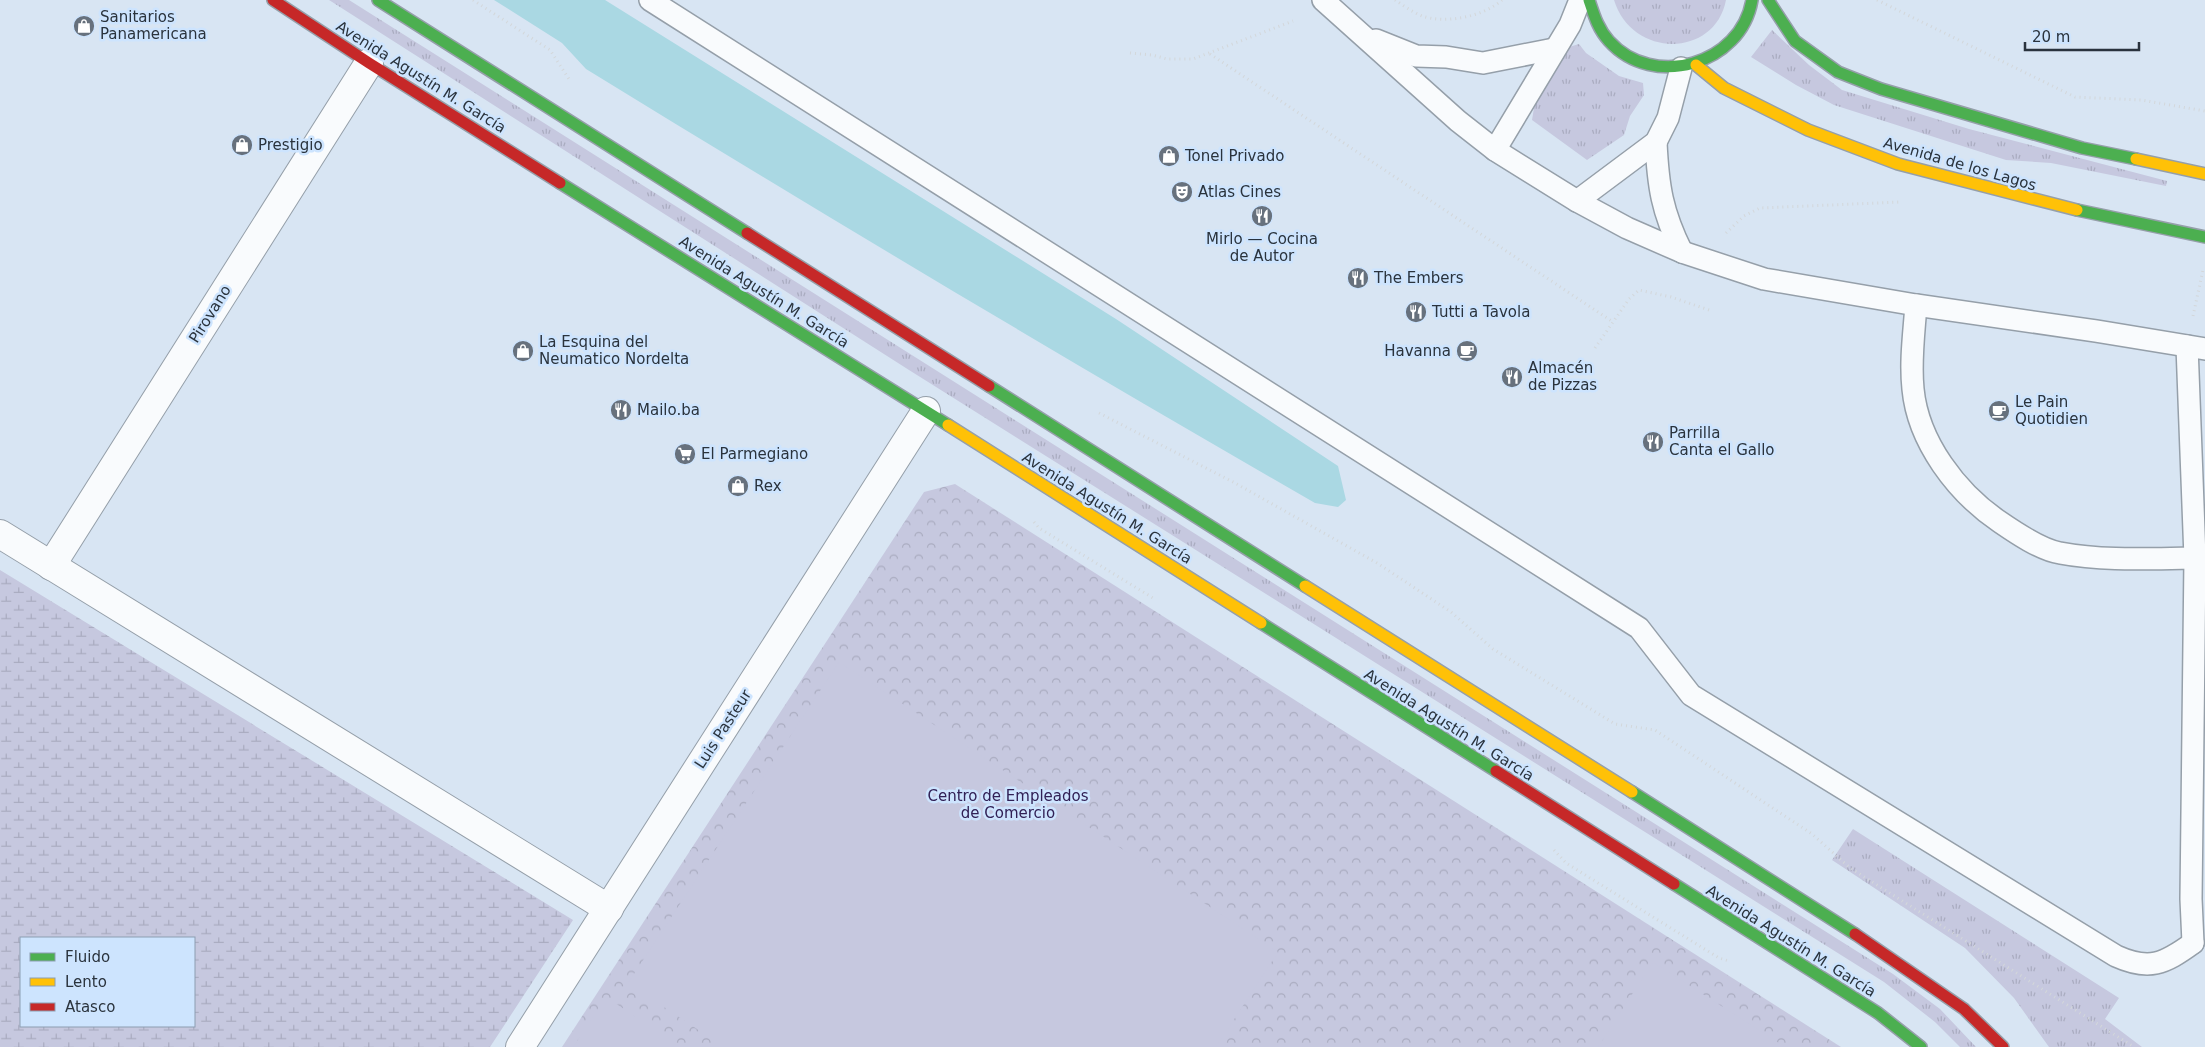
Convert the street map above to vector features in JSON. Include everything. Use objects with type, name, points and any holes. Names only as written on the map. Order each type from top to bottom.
[{"type":"main road","name":"Avenida Agustín M. García","points":[[273,0],[369,63],[926,411],[1878,1013],[1921,1047]]},
{"type":"main road","points":[[378,0],[1845,928],[1964,1009],[2003,1047]]},
{"type":"main road","points":[[1589,0],[1591,12],[1605,37],[1626,56],[1652,67],[1689,66],[1720,52],[1740,32],[1751,7],[1752,0]]},
{"type":"main road","points":[[1768,0],[1796,41],[1838,72],[1881,89],[2082,148],[2205,174]]},
{"type":"main road","name":"Avenida de los Lagos","points":[[1689,66],[1724,88],[1808,130],[1898,164],[2052,205],[2205,237]]},
{"type":"street","name":"Pirovano","points":[[51,566],[369,63]]},
{"type":"street","name":"Luis Pasteur","points":[[520,1047],[926,411]]},
{"type":"street","points":[[0,534],[608,909]]},
{"type":"lane","points":[[650,0],[1639,628],[1691,696],[2099,946],[2134,964],[2157,964],[2176,955],[2199,948],[2191,899],[2200,558],[2196,347],[1916,305],[1764,279],[1682,252],[1627,228],[1495,150],[1458,121],[1323,0]]},
{"type":"lane","points":[[1495,150],[1570,25],[1580,0]]},
{"type":"lane","points":[[1363,35],[1416,56],[1446,57],[1483,63],[1554,49]]},
{"type":"lane","points":[[1577,200],[1656,142],[1689,66]]},
{"type":"lane","points":[[1656,142],[1658,182],[1670,227],[1682,252]]},
{"type":"lane","points":[[1916,305],[1912,366],[1913,390],[1919,413],[1932,449],[1943,466],[1965,492],[1988,514],[2019,535],[2058,553],[2123,558],[2200,558]]},
{"type":"path","points":[[473,0],[550,50],[571,82]]},
{"type":"path","points":[[1395,0],[1420,15],[1434,19],[1474,15],[1502,0]]},
{"type":"path","points":[[1877,0],[2075,97],[2141,100],[2205,112]]},
{"type":"path","points":[[1130,53],[1152,55],[1167,59],[1193,59],[1293,21]]},
{"type":"path","points":[[1210,54],[1613,322]]},
{"type":"path","points":[[1726,233],[1744,216],[1760,208],[1903,202]]},
{"type":"path","points":[[2196,347],[2205,266]]},
{"type":"path","points":[[1596,348],[1629,299],[1639,290],[1671,297],[1712,311]]},
{"type":"path","points":[[1091,409],[1235,483],[1377,563],[1451,612],[1494,649],[1615,724],[1655,730],[1812,834],[1850,868],[2134,1047]]},
{"type":"green space","points":[[329,0],[349,0],[1893,974],[1940,1009],[1976,1047],[1960,1047],[1935,1022],[1884,982],[909,370]]},
{"type":"green space","points":[[1614,0],[1726,0],[1719,19],[1706,33],[1690,41],[1673,44],[1654,41],[1638,33],[1624,19]]},
{"type":"green space","points":[[1772,30],[1809,65],[1842,90],[1969,129],[2167,181],[2166,186],[2051,163],[2006,160],[1834,105],[1796,85],[1751,57]]},
{"type":"green space","points":[[1579,44],[1586,53],[1619,76],[1643,83],[1644,95],[1630,116],[1624,135],[1587,160],[1532,120],[1537,90],[1569,47]]},
{"type":"green space","name":"Centro de Empleados de Comercio","points":[[955,484],[1841,1047],[562,1047],[924,492]]},
{"type":"green space","points":[[0,570],[573,920],[490,1047],[0,1047]]},
{"type":"green space","points":[[839,662],[1278,952],[1216,1047],[724,1047],[628,983]]},
{"type":"green space","points":[[1853,829],[2119,998],[2105,1019],[2142,1047],[2049,1047],[2014,998],[1965,948],[1832,860]]},
{"type":"green space","points":[[1653,962],[1785,1047],[1598,1047]]},
{"type":"green space","points":[[606,997],[681,1047],[573,1047]]},
{"type":"shaded area","points":[[494,0],[605,0],[1116,319],[1338,466],[1346,500],[1338,507],[1315,503],[1132,397],[586,69],[562,43]]},
{"type":"traffic: fast","points":[[378,0],[747,233]]},
{"type":"traffic: fast","points":[[1589,0],[1602,32],[1609,41],[1627,56],[1648,64],[1671,67],[1693,63],[1714,54],[1731,41],[1745,22],[1752,0]]},
{"type":"traffic: fast","points":[[1768,0],[1795,41],[1838,72],[1881,89],[2082,148],[2136,159]]},
{"type":"traffic: fast","points":[[560,183],[948,425]]},
{"type":"traffic: fast","points":[[2077,210],[2205,237]]},
{"type":"traffic: fast","points":[[989,386],[1305,586]]},
{"type":"traffic: fast","points":[[1261,623],[1496,771]]},
{"type":"traffic: fast","points":[[1632,792],[1855,934]]},
{"type":"traffic: fast","points":[[1674,884],[1878,1013],[1921,1047]]},
{"type":"traffic: slow","points":[[1696,65],[1724,88],[1808,130],[1898,164],[2077,210]]},
{"type":"traffic: slow","points":[[2136,159],[2205,174]]},
{"type":"traffic: slow","points":[[948,425],[1261,623]]},
{"type":"traffic: slow","points":[[1305,586],[1632,792]]},
{"type":"traffic: jam","points":[[273,0],[369,63],[560,183]]},
{"type":"traffic: jam","points":[[747,233],[989,386]]},
{"type":"traffic: jam","points":[[1496,771],[1674,884]]},
{"type":"traffic: jam","points":[[1855,934],[1964,1009],[2003,1047]]},
{"type":"place","name":"Sanitarios Panamericana","points":[[84,26]]},
{"type":"place","name":"Prestigio","points":[[242,145]]},
{"type":"place","name":"Tonel Privado","points":[[1169,156]]},
{"type":"place","name":"Atlas Cines","points":[[1182,192]]},
{"type":"place","name":"Mirlo — Cocina de Autor","points":[[1262,216]]},
{"type":"place","name":"The Embers","points":[[1358,278]]},
{"type":"place","name":"Tutti a Tavola","points":[[1416,312]]},
{"type":"place","name":"La Esquina del Neumatico Nordelta","points":[[523,351]]},
{"type":"place","name":"Havanna","points":[[1467,351]]},
{"type":"place","name":"Almacén de Pizzas","points":[[1512,377]]},
{"type":"place","name":"Mailo.ba","points":[[621,410]]},
{"type":"place","name":"Le Pain Quotidien","points":[[1999,411]]},
{"type":"place","name":"Parrilla Canta el Gallo","points":[[1653,442]]},
{"type":"place","name":"El Parmegiano","points":[[685,454]]},
{"type":"place","name":"Rex","points":[[738,486]]}]
